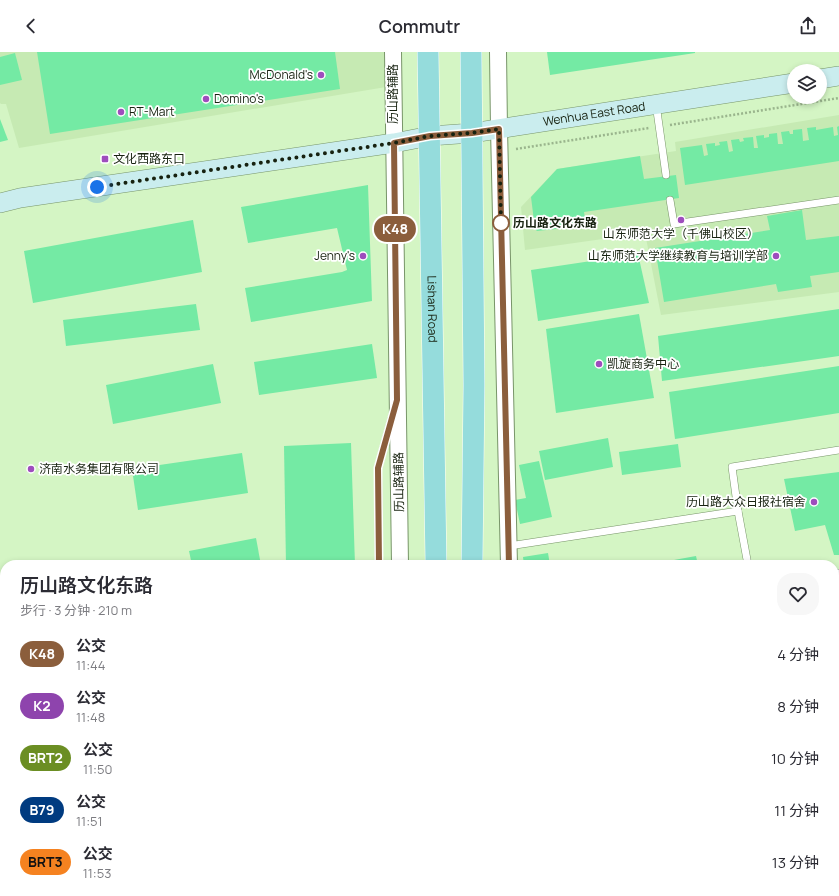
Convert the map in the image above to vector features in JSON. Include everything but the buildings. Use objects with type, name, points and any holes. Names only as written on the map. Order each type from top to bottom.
[{"type":"main road","name":"Lishan Road","points":[[428,52],[436,560]]},
{"type":"main road","points":[[471,52],[474,377],[472,560]]},
{"type":"main road","points":[[827,78],[839,76]]},
{"type":"main road","name":"Wenhua East Road","points":[[0,203],[20,198],[394,143],[430,136],[472,133],[787,84]]},
{"type":"street","name":"历山路辅路","points":[[393,52],[400,560]]},
{"type":"street","points":[[498,52],[509,560]]},
{"type":"lane","points":[[656,104],[666,175]]},
{"type":"lane","points":[[670,200],[674,224],[839,200]]},
{"type":"lane","name":"历山路辅路","points":[[379,560],[378,468],[397,400]]},
{"type":"lane","points":[[747,560],[732,467],[839,450]]},
{"type":"lane","points":[[509,546],[738,511]]},
{"type":"shaded area","name":"RT-Mart","points":[[0,52],[384,52],[386,87],[19,148],[6,104],[0,103]]},
{"type":"shaded area","name":"山东师范大学（千佛山校区）","points":[[839,115],[839,292],[661,315],[645,233],[525,250],[521,207],[557,169],[676,151],[675,142]]},
{"type":"bus line","name":"K48","points":[[379,560],[378,468],[397,400],[394,143],[430,136],[472,133],[499,129],[509,560]]},
{"type":"place","name":"McDonald's","points":[[321,75]]},
{"type":"place","name":"Domino's","points":[[206,99]]},
{"type":"place","name":"RT-Mart","points":[[121,112]]},
{"type":"place","name":"文化西路东口","points":[[105,159]]},
{"type":"place","name":"山东师范大学（千佛山校区）","points":[[681,220]]},
{"type":"place","name":"历山路文化东路","points":[[501,223]]},
{"type":"place","name":"Jenny's","points":[[363,256]]},
{"type":"place","name":"山东师范大学继续教育与培训学部","points":[[776,256]]},
{"type":"place","name":"凯旋商务中心","points":[[599,364]]},
{"type":"place","name":"济南水务集团有限公司","points":[[31,469]]},
{"type":"place","name":"历山路大众日报社宿舍","points":[[814,502]]},
{"type":"route","points":[[97,187],[394,143],[430,136],[472,133],[499,129],[501,223]]}]
